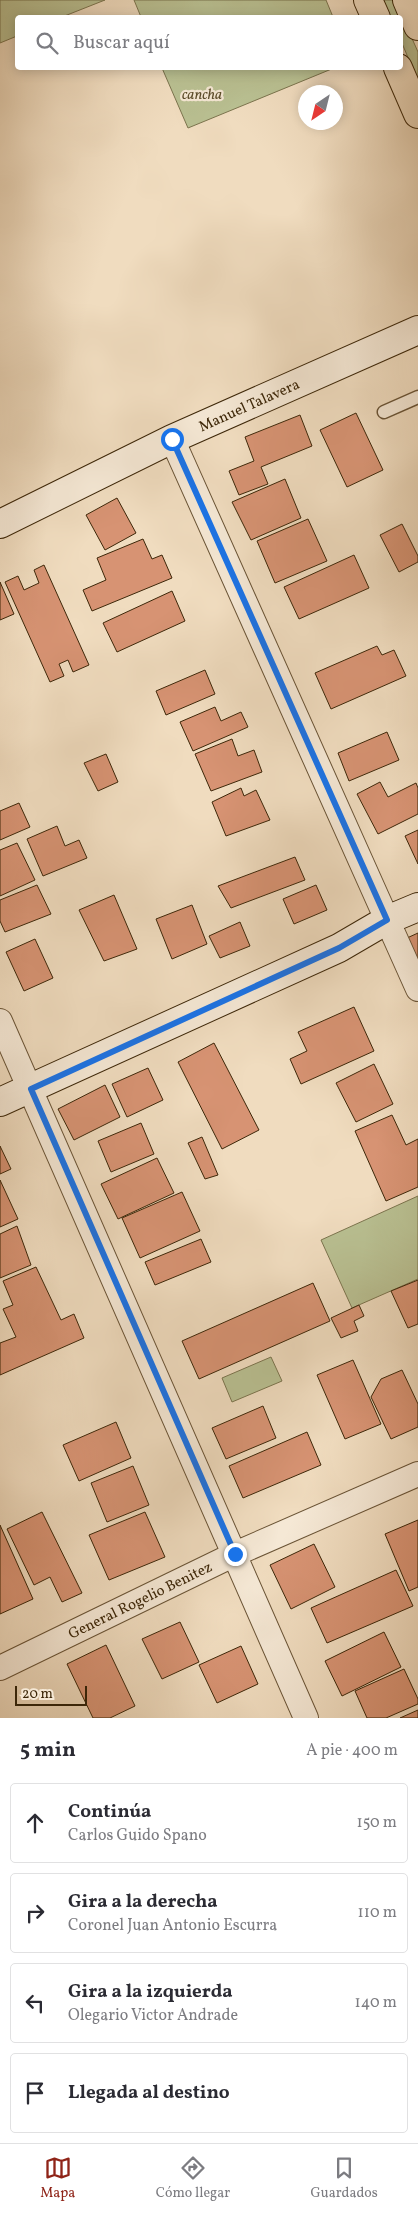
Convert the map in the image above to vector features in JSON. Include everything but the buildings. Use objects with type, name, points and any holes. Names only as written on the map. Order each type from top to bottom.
[{"type":"highway","points":[[368,0],[375,15]]},
{"type":"highway","points":[[407,0],[418,26]]},
{"type":"highway","points":[[399,70],[418,114]]},
{"type":"street","name":"Manuel Talavera","points":[[0,524],[172,439],[418,330]]},
{"type":"street","points":[[172,439],[418,989]]},
{"type":"street","points":[[0,1102],[339,948],[387,920],[418,906]]},
{"type":"street","points":[[0,1021],[306,1718]]},
{"type":"street","name":"General Rogelio Benitez","points":[[0,1668],[235,1554],[418,1474]]},
{"type":"lane","points":[[384,412],[418,397]]},
{"type":"green space","points":[[0,0],[105,0],[67,15],[15,15],[15,37],[0,43]]},
{"type":"green space","points":[[134,0],[326,0],[332,15],[140,15]]},
{"type":"green space","points":[[382,0],[395,0],[402,15],[389,15]]},
{"type":"green space","points":[[403,18],[418,52],[418,81],[403,46]]},
{"type":"green space","name":"cancha","points":[[163,70],[329,70],[188,128]]},
{"type":"green space","points":[[418,1196],[418,1279],[352,1308],[321,1240]]},
{"type":"green space","points":[[271,1357],[282,1381],[232,1402],[222,1378]]},
{"type":"route","points":[[172,439],[387,920],[339,948],[31,1089],[235,1554]]}]
